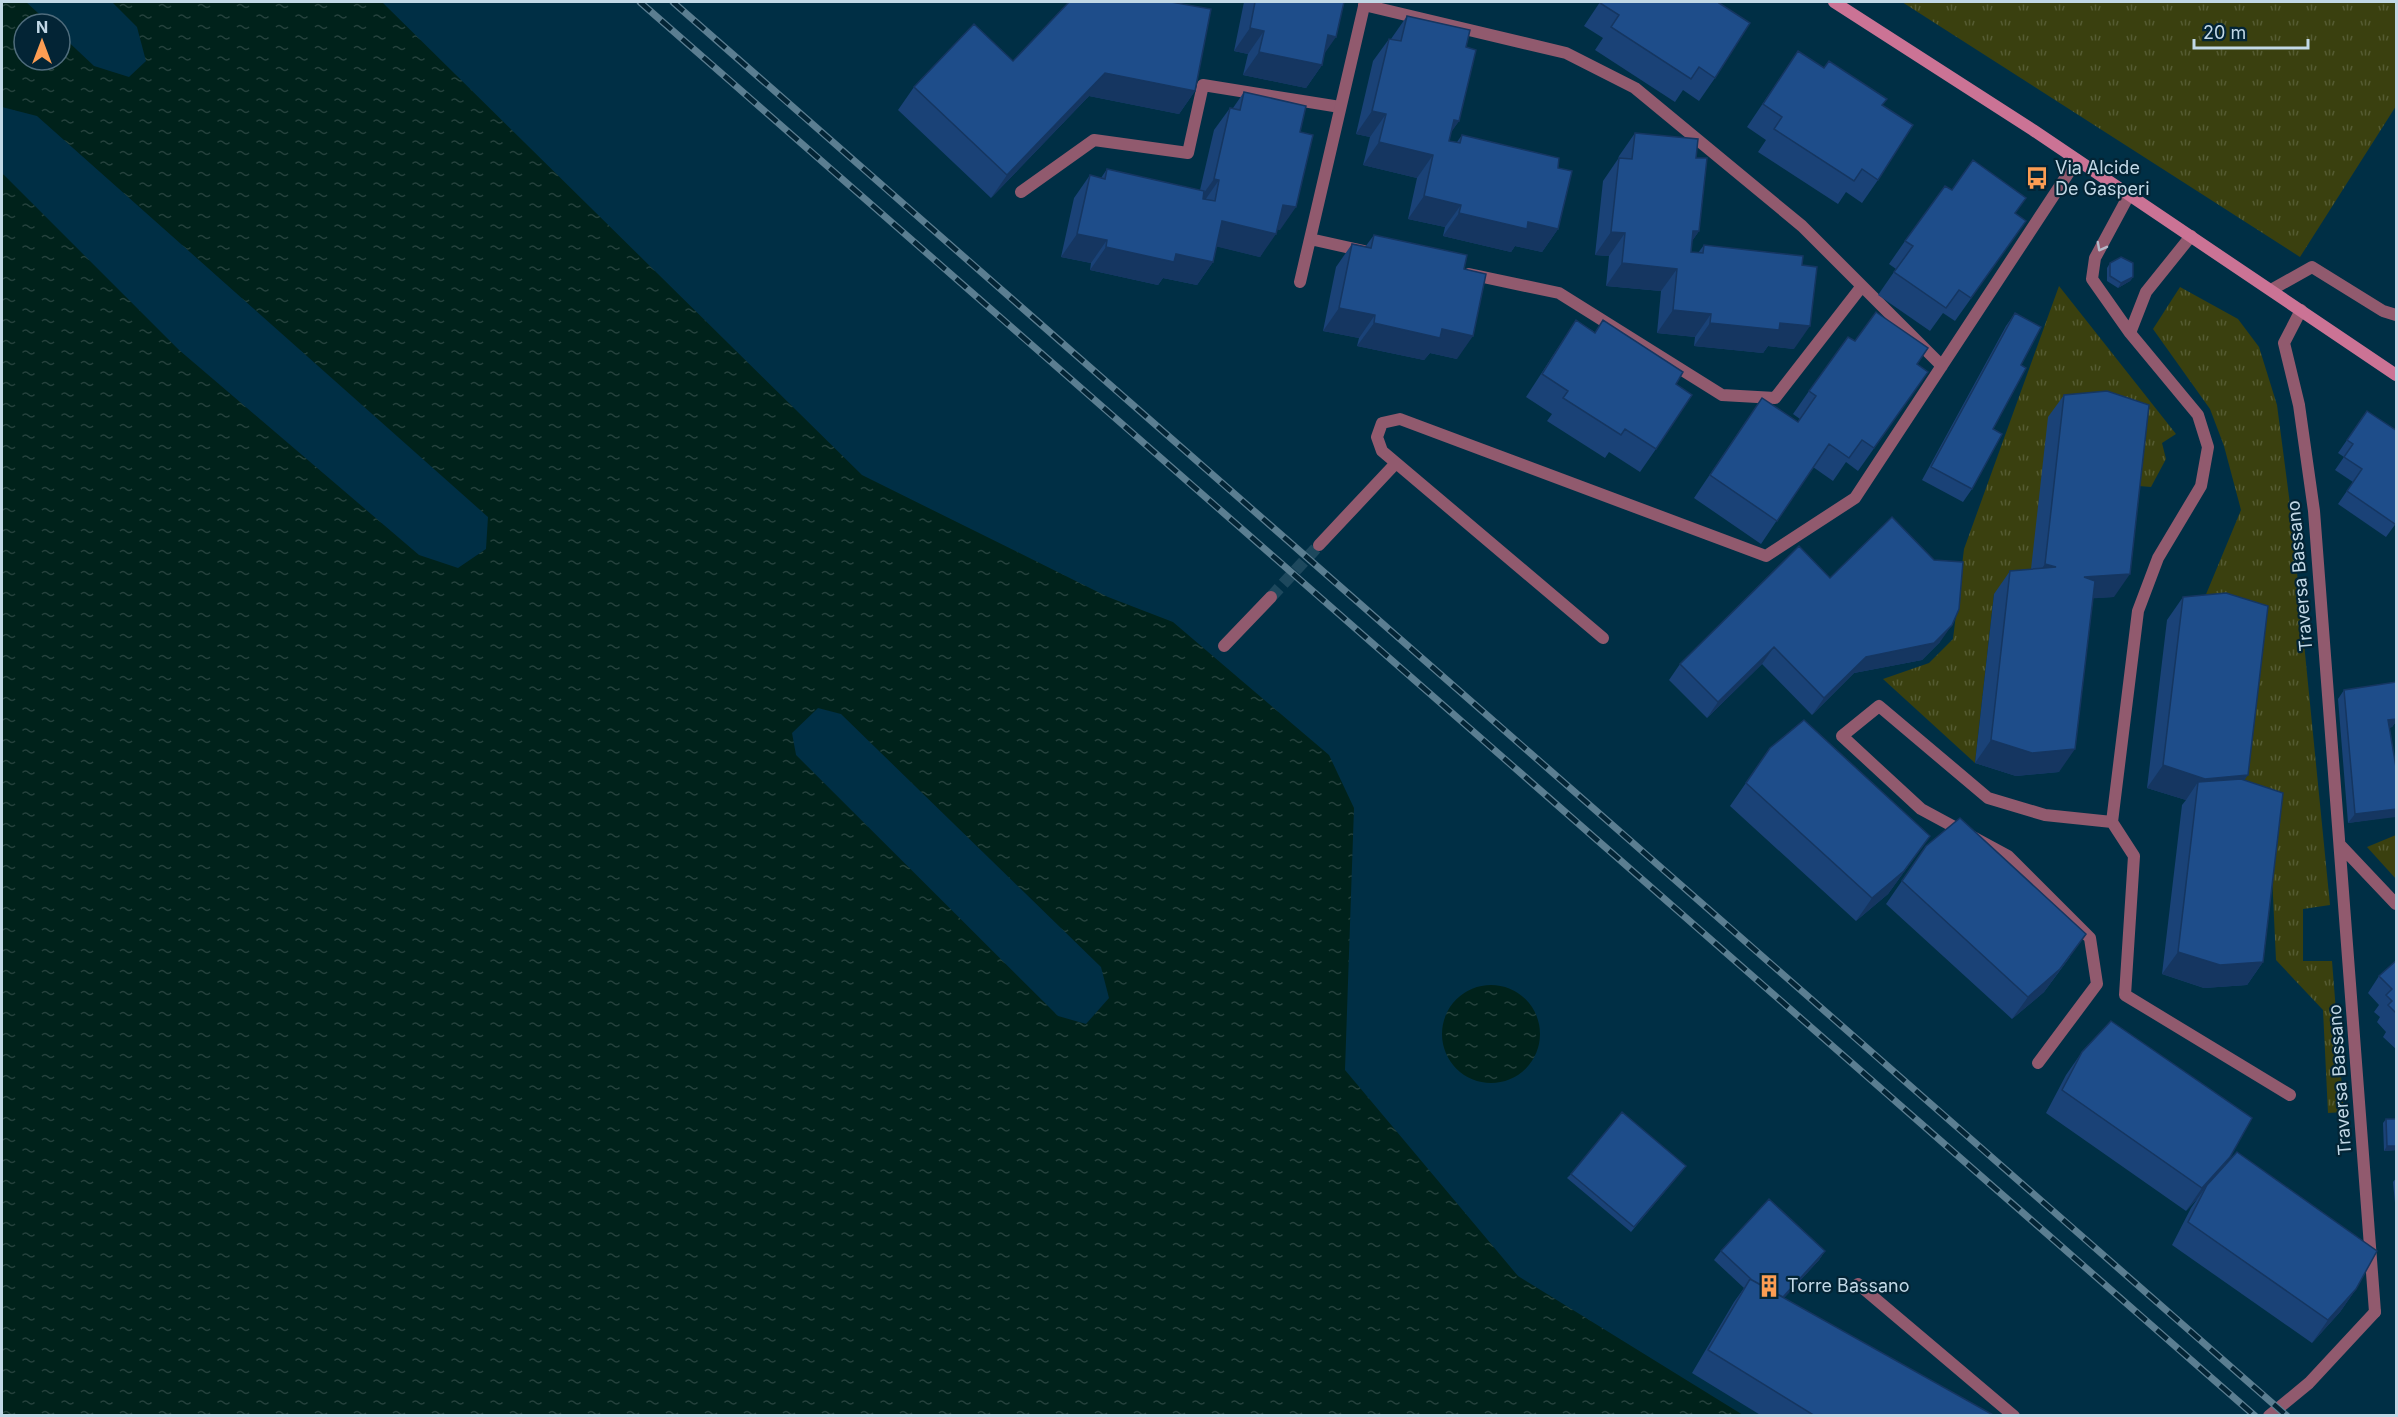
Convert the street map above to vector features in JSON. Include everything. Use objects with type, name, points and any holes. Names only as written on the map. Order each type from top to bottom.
[{"type":"street","points":[[1834,2],[2077,160],[2397,375]]},
{"type":"street","points":[[1300,282],[1364,3],[1566,52],[1635,88],[1802,225],[1942,366]]},
{"type":"street","points":[[1021,192],[1094,140],[1188,153],[1203,85],[1340,107]]},
{"type":"street","points":[[1603,638],[1382,451],[1377,436],[1382,423],[1400,419],[1766,556],[1855,498],[2077,160]]},
{"type":"street","points":[[2129,195],[2096,258],[2092,279],[2130,333],[2198,415],[2208,447],[2201,486],[2158,558],[2138,611],[2112,822],[2134,856],[2125,995],[2290,1095]]},
{"type":"street","points":[[2130,333],[2146,292],[2191,236]]},
{"type":"street","points":[[1310,239],[1378,254]]},
{"type":"street","points":[[2271,290],[2312,267],[2382,311],[2397,315]]},
{"type":"street","points":[[1457,271],[1559,293],[1722,395],[1775,399],[1862,286]]},
{"type":"street","name":"Traversa Bassano","points":[[2269,1416],[2309,1383],[2375,1312],[2314,511],[2299,405],[2284,343],[2301,310]]},
{"type":"street","points":[[1319,545],[1396,463]]},
{"type":"street","points":[[1224,646],[1271,597]]},
{"type":"street","points":[[2038,1062],[2097,984],[2090,938],[2008,856],[1921,809],[1842,736],[1879,706],[1988,798],[2045,815],[2112,822]]},
{"type":"street","points":[[2340,844],[2397,904]]},
{"type":"street","points":[[1858,1284],[2014,1416]]},
{"type":"green space","points":[[1902,2],[2396,2],[2396,106],[2300,257]]},
{"type":"green space","points":[[2059,286],[2176,434],[2162,443],[2166,459],[2151,487],[2127,485],[2029,587],[1994,594],[1975,763],[1883,679],[1929,663],[1953,639],[1964,549]]},
{"type":"green space","points":[[2180,287],[2238,319],[2259,347],[2277,405],[2291,512],[2330,905],[2303,909],[2303,961],[2332,961],[2344,1112],[2328,1113],[2323,1010],[2276,960],[2269,811],[2237,799],[2202,604],[2241,510],[2224,446],[2210,409],[2153,329]]},
{"type":"green space","points":[[2396,835],[2396,879],[2367,847]]},
{"type":"water","points":[[2,2],[382,2],[862,475],[1108,597],[1173,622],[1329,755],[1354,808],[1345,1070],[1518,1276],[1743,1415],[2,1416]]},
{"type":"water","points":[[1491,985],[1510,989],[1525,1000],[1536,1015],[1540,1034],[1536,1053],[1525,1068],[1510,1079],[1491,1083],[1472,1079],[1457,1068],[1446,1053],[1442,1034],[1446,1015],[1457,1000],[1472,989]]},
{"type":"pier","points":[[26,2],[112,2],[137,27],[146,61],[129,77],[94,66],[72,45],[72,12],[37,12]]},
{"type":"pier","points":[[2,107],[37,116],[488,517],[486,549],[458,568],[419,555],[179,350],[2,173]]},
{"type":"pier","points":[[818,708],[841,714],[1101,967],[1109,998],[1086,1024],[1058,1016],[796,755],[792,733]]},
{"type":"building","points":[[1069,2],[1171,2],[1211,9],[1195,91],[1105,73],[1007,175],[914,87],[974,24],[1013,61]]},
{"type":"building","points":[[1255,2],[1344,2],[1336,37],[1328,35],[1322,65],[1259,52],[1264,31],[1250,28]]},
{"type":"building","points":[[1601,2],[1720,2],[1750,23],[1715,78],[1699,67],[1691,79],[1611,27],[1619,15]]},
{"type":"building","points":[[1407,16],[1470,30],[1466,47],[1476,50],[1459,121],[1454,120],[1449,141],[1460,143],[1462,135],[1559,158],[1558,168],[1572,171],[1558,229],[1528,222],[1527,229],[1459,213],[1461,205],[1424,196],[1433,155],[1379,142],[1386,114],[1372,111],[1389,39],[1401,41]]},
{"type":"building","points":[[1798,51],[1824,68],[1829,61],[1887,99],[1882,105],[1913,125],[1878,180],[1862,169],[1854,181],[1774,129],[1782,117],[1763,104]]},
{"type":"building","points":[[1244,92],[1306,106],[1300,132],[1313,135],[1296,207],[1283,205],[1276,234],[1222,221],[1213,262],[1176,254],[1174,262],[1106,247],[1107,240],[1077,234],[1090,175],[1105,179],[1107,169],[1204,191],[1203,199],[1215,201],[1219,180],[1214,179],[1230,108],[1240,110]]},
{"type":"building","points":[[1635,133],[1698,139],[1696,158],[1707,158],[1699,231],[1693,231],[1691,252],[1703,253],[1704,245],[1803,256],[1802,265],[1817,267],[1810,326],[1780,323],[1779,330],[1710,323],[1711,314],[1673,310],[1677,269],[1622,263],[1625,233],[1611,232],[1619,158],[1632,159]]},
{"type":"building","points":[[1973,160],[2026,198],[2015,213],[2026,221],[1971,298],[1959,290],[1946,308],[1894,272],[1913,246],[1905,241],[1945,186],[1952,190]]},
{"type":"building","points":[[1374,235],[1467,255],[1464,269],[1486,274],[1473,336],[1442,329],[1440,338],[1374,323],[1375,315],[1339,308],[1352,244],[1371,248]]},
{"type":"building","points":[[2121,257],[2133,263],[2133,277],[2121,283],[2110,276],[2110,263]]},
{"type":"building","points":[[1876,312],[1928,348],[1917,364],[1928,372],[1874,448],[1862,440],[1849,458],[1829,444],[1777,521],[1710,475],[1762,398],[1798,422],[1816,396],[1809,391],[1848,337],[1855,341]]},
{"type":"building","points":[[2015,313],[2041,327],[2021,365],[2026,368],[1993,429],[2002,434],[1972,489],[1931,467]]},
{"type":"building","points":[[1576,320],[1595,333],[1603,320],[1683,372],[1676,384],[1692,395],[1656,449],[1625,429],[1621,435],[1563,398],[1568,391],[1542,374]]},
{"type":"building","points":[[2107,391],[2149,405],[2130,574],[2084,577],[2095,581],[2075,749],[2032,753],[1991,740],[2010,571],[2056,567],[2045,564],[2064,395]]},
{"type":"building","points":[[2367,411],[2397,431],[2397,522],[2395,524],[2347,491],[2362,469],[2344,457],[2353,444],[2347,440]]},
{"type":"building","points":[[1892,517],[1934,560],[1963,562],[1959,609],[1952,625],[1934,643],[1866,657],[1824,698],[1774,647],[1718,702],[1680,664],[1799,546],[1830,578]]},
{"type":"building","points":[[2226,593],[2268,606],[2248,775],[2205,779],[2163,765],[2183,597]]},
{"type":"building","points":[[2396,682],[2397,719],[2388,720],[2397,773],[2397,809],[2355,814],[2344,690]]},
{"type":"building","points":[[1804,720],[1930,836],[1904,871],[1872,898],[1746,783],[1770,748]]},
{"type":"building","points":[[2241,779],[2283,793],[2263,962],[2220,965],[2178,952],[2198,782]]},
{"type":"building","points":[[1960,818],[2086,934],[2060,969],[2028,997],[1902,881],[1926,846]]},
{"type":"building","points":[[2397,960],[2397,1014],[2388,1005],[2392,1001],[2386,995],[2392,989],[2379,976]]},
{"type":"building","points":[[2111,1021],[2252,1118],[2230,1157],[2202,1188],[2062,1090],[2082,1052]]},
{"type":"building","points":[[1622,1112],[1686,1166],[1634,1227],[1571,1174]]},
{"type":"building","points":[[2386,1119],[2397,1119],[2397,1146],[2387,1146]]},
{"type":"building","points":[[2237,1152],[2377,1251],[2356,1289],[2328,1320],[2188,1222],[2207,1185]]},
{"type":"building","name":"Torre Bassano","points":[[1769,1199],[1825,1251],[1783,1297],[1752,1280],[1721,1251]]},
{"type":"building","points":[[1750,1279],[1995,1416],[1815,1416],[1708,1350]]},
{"type":"tunnel","points":[[1271,597],[1319,545]]},
{"type":"railway","points":[[640,2],[2255,1416]]},
{"type":"railway","points":[[673,2],[2287,1416]]},
{"type":"place","name":"Via Alcide De Gasperi","points":[[2037,178]]},
{"type":"place","name":"Torre Bassano","points":[[1769,1286]]}]
